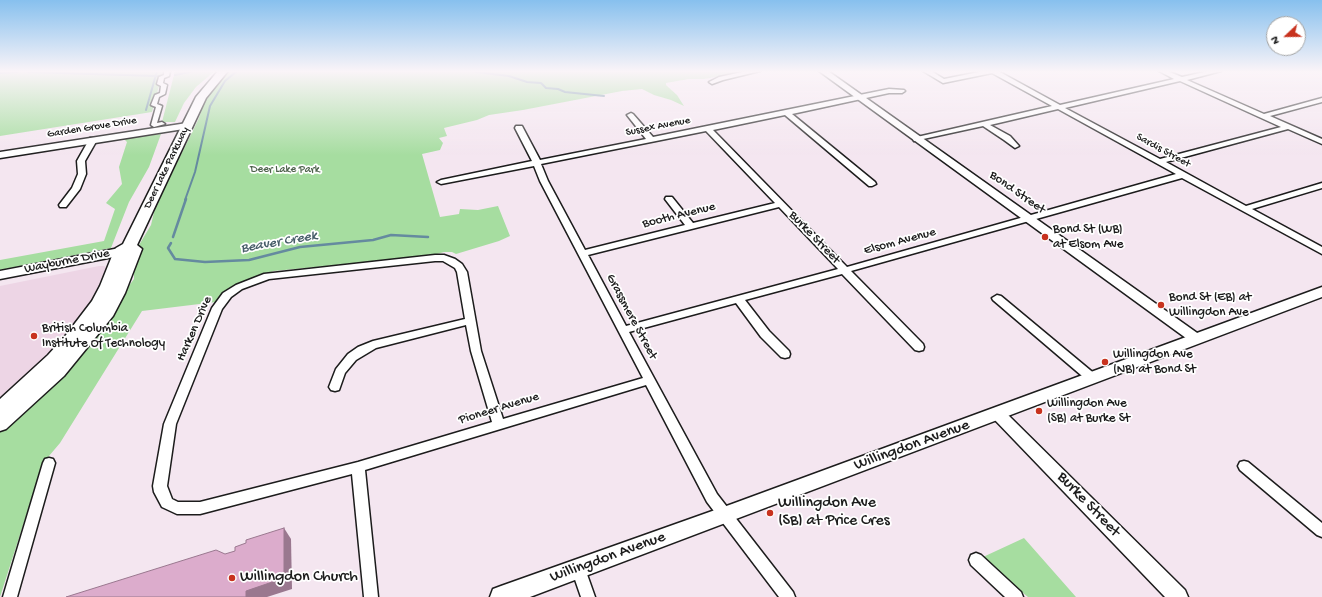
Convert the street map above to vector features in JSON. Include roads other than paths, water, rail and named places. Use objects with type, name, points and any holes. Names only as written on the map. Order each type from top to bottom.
[{"type":"main road","name":"Deer Lake Parkway","points":[[0,410],[35,379],[72,339],[98,303],[127,252],[200,99]]},
{"type":"main road","name":"Deer Lake Parkway","points":[[0,424],[58,372],[88,338],[118,293],[127,252]]},
{"type":"main road","name":"Willingdon Avenue","points":[[501,597],[725,516],[998,414],[1195,338],[1322,292]]},
{"type":"street","points":[[156,99],[154,105],[159,106],[154,125],[162,124]]},
{"type":"street","name":"Sussex Avenue","points":[[441,182],[851,99]]},
{"type":"street","name":"Bond Street","points":[[862,99],[1195,338]]},
{"type":"street","name":"Sardis Street","points":[[1043,99],[1322,251]]},
{"type":"street","points":[[917,139],[1094,99]]},
{"type":"street","points":[[1226,99],[1322,142]]},
{"type":"street","points":[[1264,116],[1322,100]]},
{"type":"street","points":[[786,113],[872,184]]},
{"type":"street","points":[[631,115],[651,140]]},
{"type":"street","points":[[984,124],[1007,138],[1015,146]]},
{"type":"street","name":"Garden Grove Drive","points":[[0,155],[187,126]]},
{"type":"street","points":[[1159,162],[1288,127]]},
{"type":"street","name":"Grassmere Street","points":[[520,128],[544,181],[712,498],[788,597]]},
{"type":"street","name":"Burke Street","points":[[708,128],[919,347]]},
{"type":"street","points":[[63,205],[76,189],[82,174],[81,161],[93,140]]},
{"type":"street","name":"Elsom Avenue","points":[[623,330],[981,233],[1028,218],[1182,175]]},
{"type":"street","points":[[1244,209],[1322,185]]},
{"type":"street","points":[[669,199],[691,227]]},
{"type":"street","name":"Booth Avenue","points":[[582,254],[781,204]]},
{"type":"street","name":"Wayburne Drive","points":[[0,275],[127,252]]},
{"type":"street","name":"Wayburne Drive","points":[[0,283],[127,252]]},
{"type":"street","name":"Harken Drive","points":[[358,466],[196,509],[177,508],[167,503],[161,492],[160,486],[170,424],[217,308],[223,299],[244,284],[274,274],[444,258],[455,263],[462,272],[476,351],[499,424]]},
{"type":"street","points":[[738,298],[765,334],[785,354]]},
{"type":"street","points":[[997,298],[1092,378]]},
{"type":"street","points":[[335,387],[340,372],[352,357],[367,347],[470,321]]},
{"type":"street","name":"Pioneer Avenue","points":[[358,466],[649,380]]},
{"type":"street","name":"Burke Street","points":[[998,414],[1178,597]]},
{"type":"street","points":[[10,597],[49,462]]},
{"type":"street","points":[[358,466],[371,597]]},
{"type":"street","points":[[1244,466],[1322,531]]},
{"type":"street","points":[[976,560],[1016,597]]},
{"type":"street","points":[[578,568],[588,597]]},
{"type":"waterway","points":[[146,110],[149,99]]},
{"type":"waterway","name":"Beaver Creek","points":[[185,200],[195,172],[210,106],[214,99]]},
{"type":"waterway","name":"Beaver Creek","points":[[173,237],[186,199]]},
{"type":"waterway","name":"Beaver Creek","points":[[171,243],[168,248],[175,259],[205,262],[249,260],[300,247],[373,240],[391,235],[428,237]]},
{"type":"place","name":"Bond St (WB) at Elsom Ave","points":[[1045,237]]},
{"type":"place","name":"Bond St (EB) at Willingdon Ave","points":[[1161,305]]},
{"type":"place","name":"British Columbia Institute Of Technology","points":[[34,336]]},
{"type":"place","name":"Willingdon Ave (NB) at Bond St","points":[[1105,362]]},
{"type":"place","name":"Willingdon Ave (SB) at Burke St","points":[[1039,411]]},
{"type":"place","name":"Willingdon Ave (SB) at Price Cres","points":[[770,513]]},
{"type":"place","name":"Willingdon Church","points":[[232,578]]},
{"type":"park label","name":"Deer Lake Park","points":[[285,170]]}]
